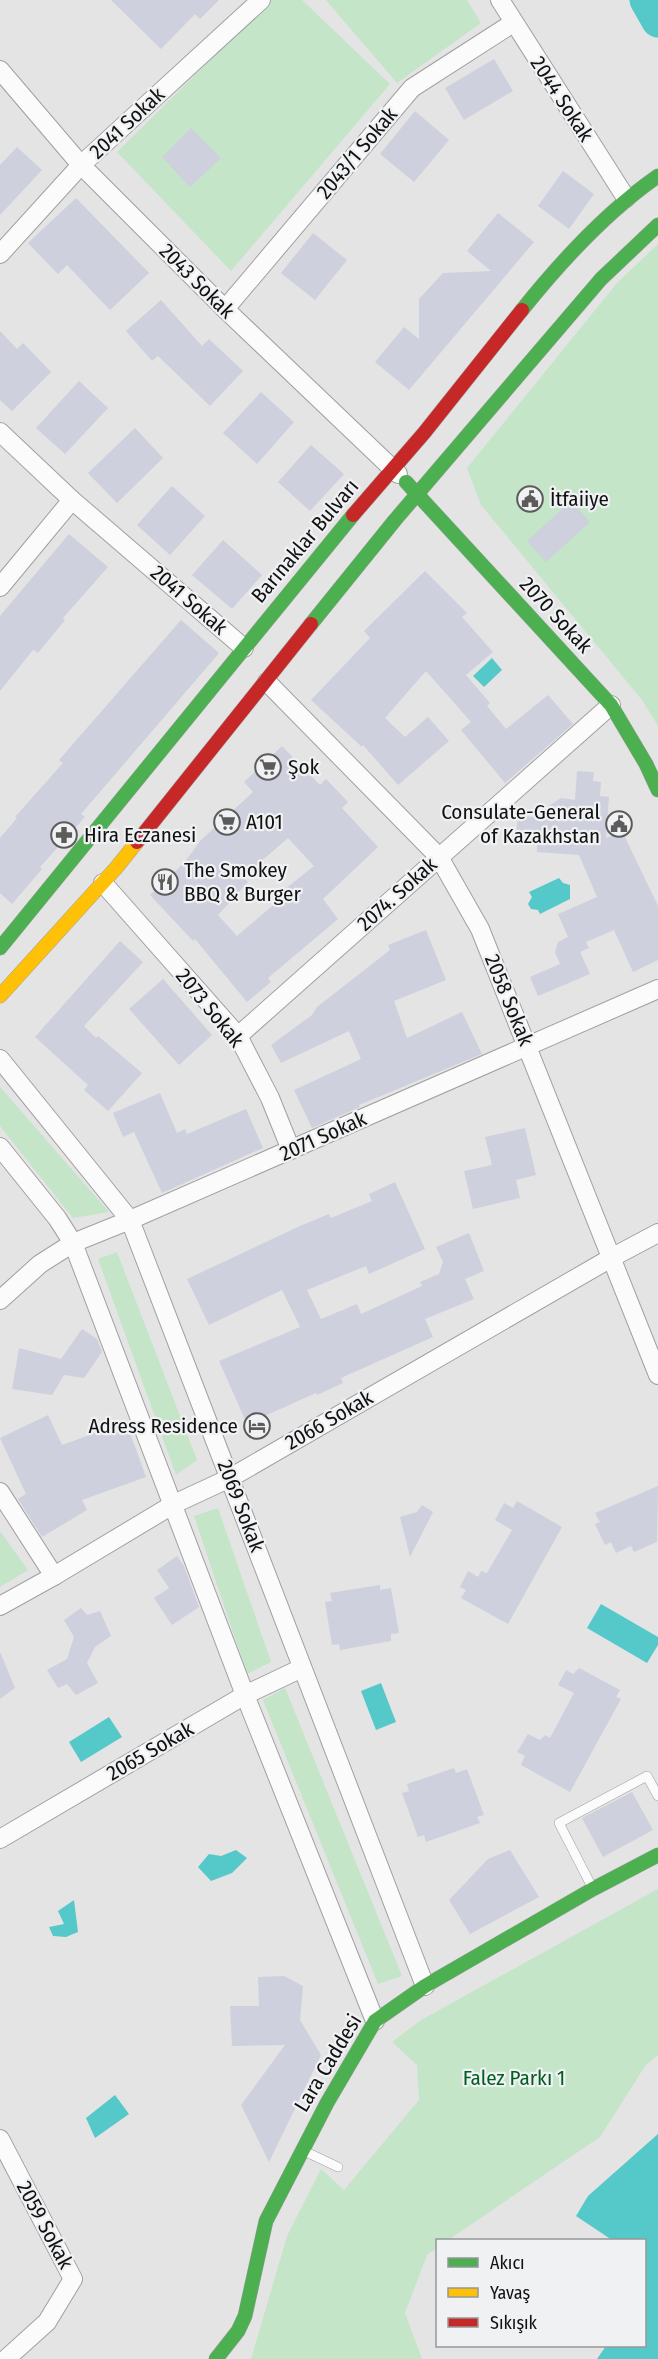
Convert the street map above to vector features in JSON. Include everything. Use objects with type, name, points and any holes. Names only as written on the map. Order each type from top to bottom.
[{"type":"main road","name":"Barınaklar Bulvarı","points":[[0,996],[103,883],[267,682],[395,520],[405,482],[424,432],[550,275],[626,198],[658,176]]},
{"type":"main road","name":"Barınaklar Bulvarı","points":[[0,948],[244,648],[601,279],[658,225]]},
{"type":"main road","name":"2070 Sokak","points":[[405,482],[611,705],[646,764],[658,790]]},
{"type":"main road","name":"Lara Caddesi","points":[[216,2359],[238,2331],[245,2316],[266,2221],[302,2150],[375,2021],[425,1986],[593,1889],[658,1855]]},
{"type":"street","name":"2041 Sokak","points":[[0,254],[81,165],[261,0]]},
{"type":"street","name":"2044 Sokak","points":[[500,0],[626,198]]},
{"type":"street","name":"2043/1 Sokak","points":[[225,309],[412,88],[513,23]]},
{"type":"street","name":"2043 Sokak","points":[[0,70],[81,165],[225,309],[405,482]]},
{"type":"street","name":"2041 Sokak","points":[[0,432],[72,500],[244,648]]},
{"type":"street","points":[[0,587],[72,500]]},
{"type":"street","name":"2058 Sokak","points":[[267,682],[439,857],[480,929],[658,1375]]},
{"type":"street","name":"2074. Sokak","points":[[238,1036],[611,705]]},
{"type":"street","name":"2073 Sokak","points":[[103,883],[238,1036],[270,1098],[291,1150]]},
{"type":"street","name":"2071 Sokak","points":[[0,1300],[40,1264],[73,1243],[658,989]]},
{"type":"street","name":"2069 Sokak","points":[[0,1059],[130,1220],[425,1986]]},
{"type":"street","points":[[0,1147],[57,1218],[73,1243],[245,1695],[375,2021]]},
{"type":"street","name":"2066 Sokak","points":[[0,1606],[174,1504],[230,1478],[658,1233]]},
{"type":"street","points":[[0,1491],[54,1576]]},
{"type":"street","name":"2065 Sokak","points":[[0,1839],[245,1695],[302,1668]]},
{"type":"street","name":"2059 Sokak","points":[[0,2139],[73,2279],[47,2322],[6,2359]]},
{"type":"lane","points":[[593,1889],[559,1823],[647,1776],[658,1796]]},
{"type":"lane","points":[[302,2150],[338,2167]]},
{"type":"green space","points":[[271,0],[302,0],[390,84],[231,271],[117,152]]},
{"type":"green space","points":[[326,0],[467,0],[481,23],[397,83]]},
{"type":"green space","points":[[658,244],[658,726],[642,700],[481,505],[467,468],[617,283]]},
{"type":"green space","points":[[0,1087],[109,1212],[73,1218],[0,1126]]},
{"type":"green space","points":[[117,1252],[197,1460],[176,1475],[98,1259]]},
{"type":"green space","points":[[218,1508],[271,1662],[247,1674],[194,1516]]},
{"type":"green space","points":[[0,1531],[28,1570],[0,1587]]},
{"type":"green space","points":[[285,1688],[402,1976],[378,1984],[263,1700]]},
{"type":"green space","name":"Falez Parkı 1","points":[[658,1889],[658,2055],[645,2066],[600,2137],[449,2239],[436,2239],[436,2249],[427,2255],[405,2313],[422,2359],[250,2359],[287,2236],[321,2169],[344,2190],[419,2100],[417,2065],[392,2042],[421,2020]]},
{"type":"water","points":[[492,658],[502,670],[484,687],[473,676]]},
{"type":"water","points":[[559,878],[563,883],[570,885],[570,899],[540,914],[538,910],[531,909],[528,904],[532,897],[529,892]]},
{"type":"water","points":[[601,1604],[658,1637],[658,1645],[647,1663],[587,1628]]},
{"type":"water","points":[[381,1683],[396,1722],[376,1730],[361,1691]]},
{"type":"water","points":[[109,1717],[122,1737],[81,1762],[69,1742]]},
{"type":"water","points":[[236,1850],[247,1858],[232,1873],[211,1881],[198,1867],[209,1854],[221,1856]]},
{"type":"water","points":[[74,1900],[78,1932],[66,1937],[53,1936],[49,1927],[64,1924],[58,1911]]},
{"type":"water","points":[[115,2095],[129,2114],[95,2138],[86,2118]]},
{"type":"water","points":[[658,2134],[658,2359],[597,2359],[605,2347],[646,2347],[646,2239],[610,2239],[576,2216],[588,2196]]},
{"type":"building","points":[[111,0],[219,0],[200,19],[195,14],[161,49]]},
{"type":"building","points":[[494,59],[513,91],[464,120],[445,88]]},
{"type":"building","points":[[415,111],[449,140],[414,182],[380,154]]},
{"type":"building","points":[[191,128],[221,158],[190,187],[162,157]]},
{"type":"building","points":[[17,147],[42,170],[0,215],[0,165]]},
{"type":"building","points":[[563,171],[594,194],[569,229],[538,206]]},
{"type":"building","points":[[76,198],[149,273],[110,310],[67,265],[58,274],[28,243]]},
{"type":"building","points":[[498,213],[534,242],[409,390],[375,362],[404,327],[419,339],[419,299],[443,273],[491,271],[467,251]]},
{"type":"building","points":[[313,233],[347,260],[315,300],[281,273]]},
{"type":"building","points":[[161,300],[202,346],[209,339],[243,371],[210,406],[158,356],[152,361],[126,331]]},
{"type":"building","points":[[0,331],[17,349],[23,343],[51,372],[12,411],[0,400]]},
{"type":"building","points":[[79,381],[108,408],[65,454],[36,428]]},
{"type":"building","points":[[261,392],[294,422],[257,464],[223,433]]},
{"type":"building","points":[[135,428],[163,458],[117,503],[88,473]]},
{"type":"building","points":[[311,445],[344,474],[310,511],[278,482]]},
{"type":"building","points":[[172,486],[205,516],[170,555],[137,525]]},
{"type":"building","points":[[571,501],[590,522],[546,562],[527,541]]},
{"type":"building","points":[[69,534],[108,567],[63,618],[65,620],[38,653],[33,650],[0,691],[0,616]]},
{"type":"building","points":[[223,540],[262,575],[232,609],[192,575]]},
{"type":"building","points":[[425,571],[467,613],[462,617],[493,652],[466,675],[490,703],[487,706],[506,729],[548,695],[573,724],[505,783],[461,730],[471,722],[426,671],[385,718],[405,737],[428,717],[449,741],[398,785],[363,745],[362,747],[311,700],[370,638],[364,631]]},
{"type":"building","points":[[181,620],[219,653],[81,814],[85,817],[40,867],[42,869],[12,904],[0,893],[0,838],[17,818],[15,817],[63,763],[59,760]]},
{"type":"building","points":[[282,746],[320,785],[326,779],[348,802],[342,808],[378,847],[323,899],[338,919],[268,978],[271,982],[247,1002],[195,939],[193,941],[150,895],[184,863],[201,840],[253,792],[244,782]],"holes":[[[288,838],[314,866],[275,897],[278,901],[237,936],[218,915],[248,882],[243,877]]]},
{"type":"building","points":[[577,771],[594,772],[593,781],[601,782],[600,796],[609,797],[606,838],[622,831],[658,906],[658,960],[633,972],[614,930],[586,942],[589,948],[580,952],[590,974],[538,996],[530,977],[560,964],[555,952],[558,942],[568,937],[558,914],[597,897],[579,855],[537,852],[537,845],[525,844],[526,837],[516,836],[518,816],[548,818],[549,806],[561,798],[575,800]]},
{"type":"building","points":[[426,930],[446,980],[394,1001],[407,1038],[462,1012],[482,1054],[359,1105],[360,1107],[312,1128],[294,1090],[361,1059],[349,1031],[281,1063],[271,1045],[312,1015],[317,1007],[390,950],[388,945]]},
{"type":"building","points":[[120,941],[143,962],[84,1026],[142,1073],[108,1111],[84,1090],[88,1085],[35,1037]]},
{"type":"building","points":[[163,979],[212,1035],[179,1065],[129,1009]]},
{"type":"building","points":[[160,1093],[177,1133],[185,1129],[187,1134],[246,1109],[263,1148],[162,1193],[134,1132],[123,1137],[113,1113]]},
{"type":"building","points":[[525,1128],[536,1175],[516,1180],[520,1198],[473,1209],[464,1171],[492,1165],[485,1137]]},
{"type":"building","points":[[395,1182],[425,1249],[369,1274],[366,1266],[307,1290],[321,1319],[357,1304],[361,1314],[422,1286],[420,1282],[439,1274],[443,1262],[436,1247],[469,1233],[484,1271],[465,1279],[474,1299],[425,1319],[433,1337],[341,1378],[343,1383],[247,1424],[219,1361],[300,1327],[282,1290],[209,1325],[187,1279],[300,1226],[329,1214],[331,1218],[372,1201],[369,1194]]},
{"type":"building","points":[[82,1329],[97,1339],[102,1352],[84,1378],[64,1375],[52,1395],[12,1389],[19,1348],[61,1359]]},
{"type":"building","points":[[48,1415],[62,1445],[126,1422],[146,1477],[82,1500],[87,1510],[42,1537],[18,1499],[26,1494],[0,1438]]},
{"type":"building","points":[[658,1486],[657,1542],[634,1552],[631,1546],[616,1553],[611,1542],[605,1545],[595,1524],[600,1522],[595,1513]]},
{"type":"building","points":[[517,1501],[562,1527],[508,1624],[461,1598],[466,1590],[460,1587],[468,1571],[478,1577],[481,1571],[487,1573],[512,1530],[495,1520],[504,1503],[513,1508]]},
{"type":"building","points":[[422,1505],[433,1512],[410,1557],[400,1517],[417,1512]]},
{"type":"building","points":[[177,1556],[184,1566],[199,1607],[172,1625],[154,1598],[169,1588],[157,1570]]},
{"type":"building","points":[[380,1585],[380,1590],[391,1588],[399,1633],[391,1634],[391,1641],[340,1650],[339,1644],[332,1645],[325,1602],[332,1601],[330,1593]]},
{"type":"building","points":[[81,1608],[87,1615],[100,1611],[111,1636],[95,1647],[87,1663],[98,1683],[76,1695],[67,1684],[58,1688],[47,1670],[67,1659],[74,1637],[64,1620]]},
{"type":"building","points":[[0,1652],[15,1688],[0,1699]]},
{"type":"building","points":[[579,1668],[620,1690],[616,1697],[621,1699],[570,1792],[521,1765],[525,1756],[517,1752],[528,1734],[540,1740],[545,1735],[550,1738],[574,1693],[558,1685],[566,1670],[573,1674]]},
{"type":"building","points":[[454,1768],[456,1773],[467,1769],[484,1815],[477,1817],[480,1823],[426,1842],[424,1835],[418,1837],[402,1793],[409,1791],[407,1784]]},
{"type":"building","points":[[632,1792],[653,1830],[603,1857],[582,1818]]},
{"type":"building","points":[[510,1850],[539,1897],[470,1934],[449,1900],[488,1859]]},
{"type":"building","points":[[284,1976],[303,1986],[300,2020],[321,2055],[269,2162],[241,2105],[285,2045],[232,2046],[230,2006],[259,2006],[258,1977]]},
{"type":"waterway","points":[[646,0],[658,21]]},
{"type":"traffic: fast","points":[[522,310],[553,273],[603,221],[658,176]]},
{"type":"traffic: fast","points":[[311,624],[395,520],[601,279],[658,225]]},
{"type":"traffic: fast","points":[[406,482],[611,705],[646,764],[658,790]]},
{"type":"traffic: fast","points":[[0,948],[353,515]]},
{"type":"traffic: fast","points":[[216,2359],[238,2331],[245,2316],[266,2221],[327,2103],[375,2021],[425,1986],[593,1889],[658,1855]]},
{"type":"traffic: slow","points":[[0,996],[137,842]]},
{"type":"traffic: jam","points":[[353,515],[424,433],[522,310]]},
{"type":"traffic: jam","points":[[137,842],[311,624]]},
{"type":"place","name":"İtfaiiye","points":[[530,499]]},
{"type":"place","name":"Şok","points":[[268,767]]},
{"type":"place","name":"A101","points":[[227,822]]},
{"type":"place","name":"Consulate-General of Kazakhstan","points":[[619,824]]},
{"type":"place","name":"Hira Eczanesi","points":[[64,835]]},
{"type":"place","name":"The Smokey BBQ & Burger","points":[[165,882]]},
{"type":"place","name":"Adress Residence","points":[[257,1426]]}]
